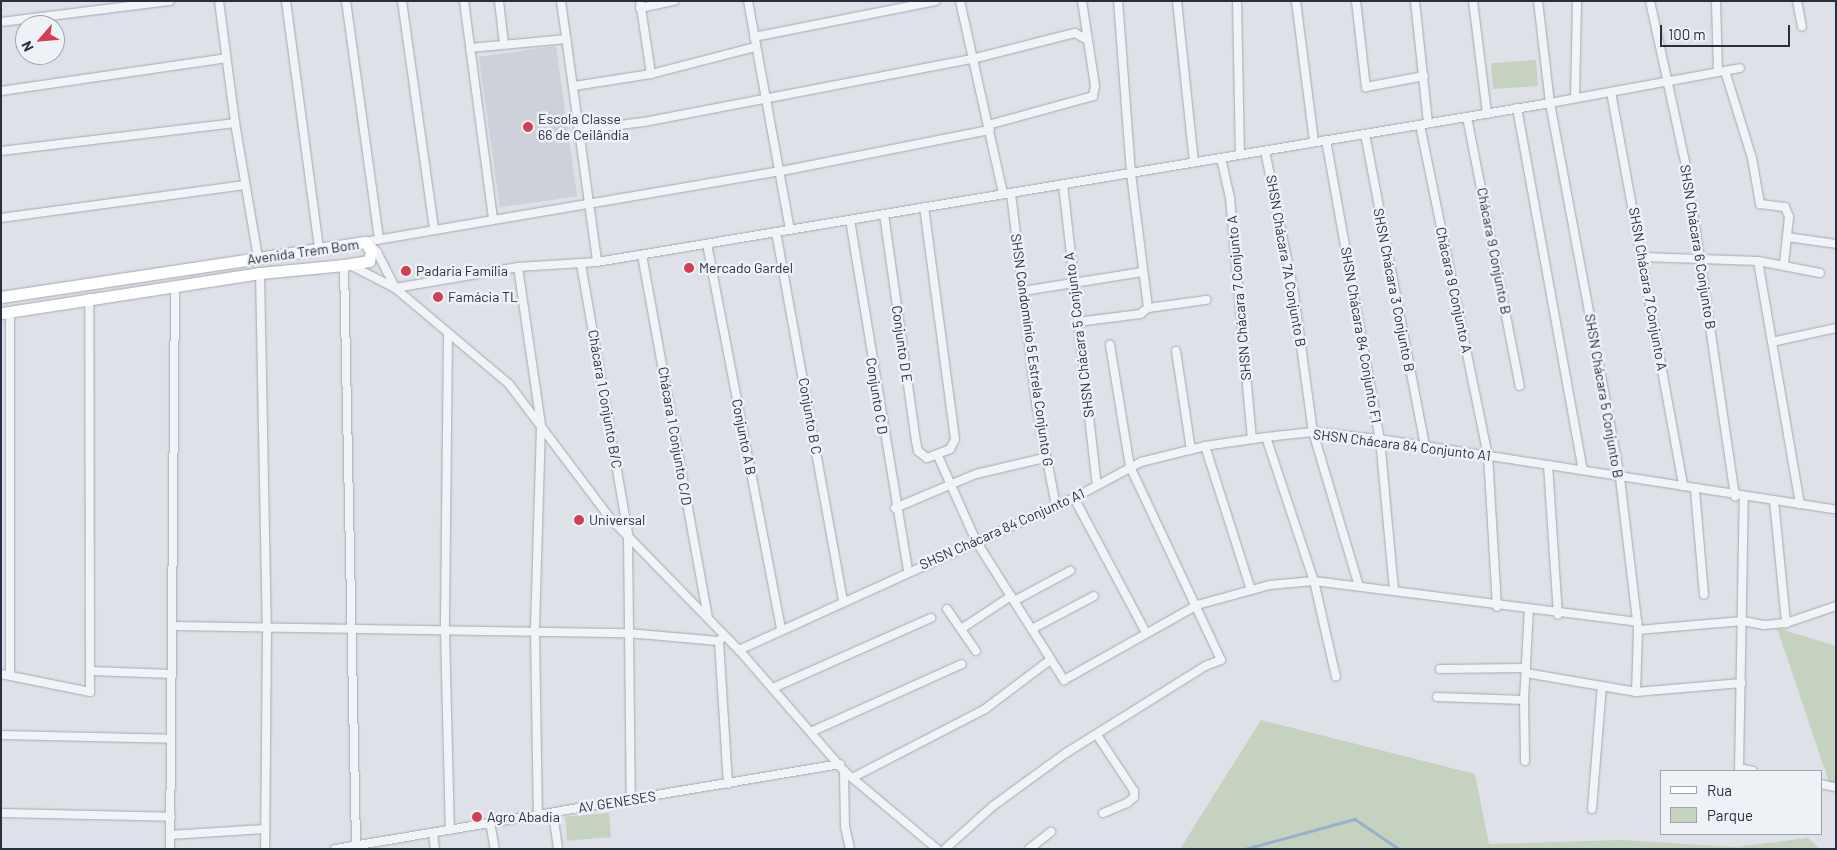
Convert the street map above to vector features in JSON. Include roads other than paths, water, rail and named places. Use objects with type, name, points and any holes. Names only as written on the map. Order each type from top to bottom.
[{"type":"street","points":[[1,22],[170,1]]},
{"type":"street","points":[[219,1],[235,123],[258,258]]},
{"type":"street","points":[[286,1],[319,249]]},
{"type":"street","points":[[346,1],[371,242],[395,288]]},
{"type":"street","points":[[402,1],[434,230]]},
{"type":"street","points":[[464,1],[493,219]]},
{"type":"street","points":[[499,1],[504,44]]},
{"type":"street","points":[[562,1],[597,262]]},
{"type":"street","points":[[651,74],[640,5],[674,1]]},
{"type":"street","points":[[748,1],[755,47],[782,171],[790,230]]},
{"type":"street","points":[[754,37],[935,1]]},
{"type":"street","name":"SHSN Condomínio 5 Estrela Conjunto G","points":[[960,1],[989,128],[1007,194],[1023,292],[1044,458],[1056,506]]},
{"type":"street","points":[[371,242],[493,219],[588,206],[782,171],[989,128],[1093,96],[1095,86],[1086,39],[1082,1]]},
{"type":"street","points":[[1118,1],[1131,173],[1148,308]]},
{"type":"street","points":[[1177,1],[1194,162]]},
{"type":"street","points":[[1238,1],[1240,155]]},
{"type":"street","points":[[1296,1],[1314,142]]},
{"type":"street","points":[[1356,1],[1366,87],[1424,76]]},
{"type":"street","points":[[1415,1],[1428,123]]},
{"type":"street","points":[[1472,1],[1487,114]]},
{"type":"street","name":"SHSN Chácara 5 Conjunto B","points":[[1538,1],[1550,103],[1620,478],[1637,626],[1636,692]]},
{"type":"street","points":[[1576,98],[1577,1]]},
{"type":"street","name":"SHSN Chácara 6 Conjunto B","points":[[1650,1],[1670,81],[1740,496],[1743,621],[1739,770]]},
{"type":"street","points":[[1716,1],[1722,71],[1752,158],[1760,204],[1785,207],[1789,217],[1784,264]]},
{"type":"street","points":[[1797,1],[1802,27]]},
{"type":"street","points":[[579,130],[644,122],[972,58],[1075,33],[1086,39]]},
{"type":"street","points":[[470,48],[567,38]]},
{"type":"street","points":[[574,86],[651,74],[755,47]]},
{"type":"street","points":[[1,91],[226,58]]},
{"type":"street","points":[[395,288],[518,267],[581,264],[642,255],[1487,114],[1740,68]]},
{"type":"street","name":"SHSN Chácara 7 Conjunto A","points":[[1612,92],[1683,486]]},
{"type":"street","points":[[1517,108],[1583,470]]},
{"type":"street","name":"Chácara 9 Conjunto B","points":[[1467,117],[1520,386]]},
{"type":"street","points":[[1,152],[235,123]]},
{"type":"street","name":"Chácara 9 Conjunto A","points":[[1420,125],[1488,455],[1497,607]]},
{"type":"street","name":"SHSN Chácara 3 Conjunto B","points":[[1365,134],[1425,447]]},
{"type":"street","name":"SHSN Chácara 84 Conjunto F1","points":[[1326,140],[1380,439],[1394,590]]},
{"type":"street","name":"SHSN Chácara 7A Conjunto B","points":[[1265,151],[1294,294],[1312,432],[1359,586]]},
{"type":"street","name":"SHSN Chácara 7 Conjunto A","points":[[1221,158],[1230,198],[1252,439]]},
{"type":"street","name":"SHSN Chácara 5 Conjunto A","points":[[1063,184],[1077,322],[1098,485]]},
{"type":"street","points":[[1,218],[245,185]]},
{"type":"street","points":[[924,207],[954,433],[953,445],[938,456],[976,541],[1064,680],[1197,606],[1252,590],[1314,581],[1394,590],[1497,607],[1529,609],[1637,626],[1743,621],[1764,625],[1786,624],[1836,606]]},
{"type":"street","name":"Conjunto D E","points":[[884,214],[918,451],[927,458],[938,456]]},
{"type":"street","name":"Conjunto C D","points":[[850,220],[895,508],[908,572]]},
{"type":"street","name":"Conjunto B C","points":[[776,232],[843,601]]},
{"type":"street","points":[[1787,237],[1836,244]]},
{"type":"street","name":"Avenida Trem Bom","points":[[1,297],[371,242],[369,261],[260,273],[6,312]]},
{"type":"street","name":"Conjunto A B","points":[[707,244],[781,630]]},
{"type":"street","name":"Chácara 1 Conjunto C/D","points":[[642,255],[708,618]]},
{"type":"street","points":[[1642,257],[1701,257],[1758,260],[1820,273]]},
{"type":"street","points":[[1758,260],[1800,504]]},
{"type":"street","name":"Chácara 1 Conjunto B/C","points":[[581,264],[628,534],[627,633],[631,800]]},
{"type":"street","points":[[356,845],[354,630],[346,265],[395,288],[509,384],[595,499],[708,618],[722,638],[739,650],[813,731],[852,778],[937,849]]},
{"type":"street","points":[[518,267],[541,425],[536,632],[538,815]]},
{"type":"street","points":[[1023,292],[1143,272]]},
{"type":"street","points":[[260,273],[266,628],[265,849]]},
{"type":"street","points":[[170,849],[175,286]]},
{"type":"street","points":[[1,674],[90,692],[89,298]]},
{"type":"street","points":[[1077,322],[1140,314],[1148,308],[1206,300]]},
{"type":"street","points":[[6,312],[10,675]]},
{"type":"street","points":[[1772,342],[1836,328]]},
{"type":"street","points":[[448,334],[445,631],[450,830]]},
{"type":"street","points":[[945,849],[968,826],[1024,782],[1205,666],[1220,660],[1197,606],[1130,467],[1110,345]]},
{"type":"street","points":[[1176,351],[1191,450]]},
{"type":"street","name":"SHSN Chácara 84 Conjunto A1","points":[[739,650],[843,601],[1074,498],[1130,467],[1162,455],[1266,436],[1312,432],[1380,439],[1548,464],[1620,478],[1683,486],[1696,490],[1836,510]]},
{"type":"street","points":[[1266,436],[1314,581],[1336,677]]},
{"type":"street","points":[[1205,446],[1252,590]]},
{"type":"street","points":[[895,508],[994,469],[1044,458]]},
{"type":"street","points":[[1548,464],[1558,615]]},
{"type":"street","points":[[1696,490],[1704,595]]},
{"type":"street","points":[[1074,498],[1146,633]]},
{"type":"street","points":[[1774,500],[1786,624]]},
{"type":"street","points":[[961,629],[1012,598],[1070,571]]},
{"type":"street","points":[[1032,629],[1094,596]]},
{"type":"street","points":[[946,608],[976,651]]},
{"type":"street","points":[[1525,761],[1524,700],[1529,609]]},
{"type":"street","points":[[773,688],[931,618]]},
{"type":"street","points":[[172,626],[627,633],[722,638]]},
{"type":"street","points":[[722,638],[728,784]]},
{"type":"street","points":[[852,778],[985,709],[1050,660]]},
{"type":"street","points":[[813,731],[962,664]]},
{"type":"street","points":[[1440,668],[1526,671],[1636,692],[1742,683]]},
{"type":"street","points":[[91,671],[172,674]]},
{"type":"street","points":[[1592,809],[1602,686]]},
{"type":"street","points":[[1437,697],[1524,700]]},
{"type":"street","points":[[1,735],[171,739]]},
{"type":"street","points":[[1097,735],[1134,791],[1134,797],[1127,803],[1103,813]]},
{"type":"street","points":[[842,768],[845,827],[850,849]]},
{"type":"street","name":"AV GENESES","points":[[335,849],[356,845],[381,845],[490,822],[842,768]]},
{"type":"street","points":[[1822,784],[1834,787]]},
{"type":"street","points":[[1,813],[171,817]]},
{"type":"street","points":[[553,813],[558,849]]},
{"type":"street","points":[[490,822],[495,849]]},
{"type":"street","points":[[170,835],[265,828]]},
{"type":"street","points":[[1029,849],[1051,832]]},
{"type":"street","points":[[433,833],[435,849]]},
{"type":"waterway","points":[[1245,849],[1355,819],[1399,849]]},
{"type":"place","name":"Escola Classe 66 de Ceilândia","points":[[528,127]]},
{"type":"place","name":"Mercado Gardel","points":[[689,268]]},
{"type":"place","name":"Padaria Família","points":[[406,271]]},
{"type":"place","name":"Famácia TL","points":[[438,297]]},
{"type":"place","name":"Universal","points":[[579,520]]},
{"type":"place","name":"Agro Abadia","points":[[477,817]]}]
